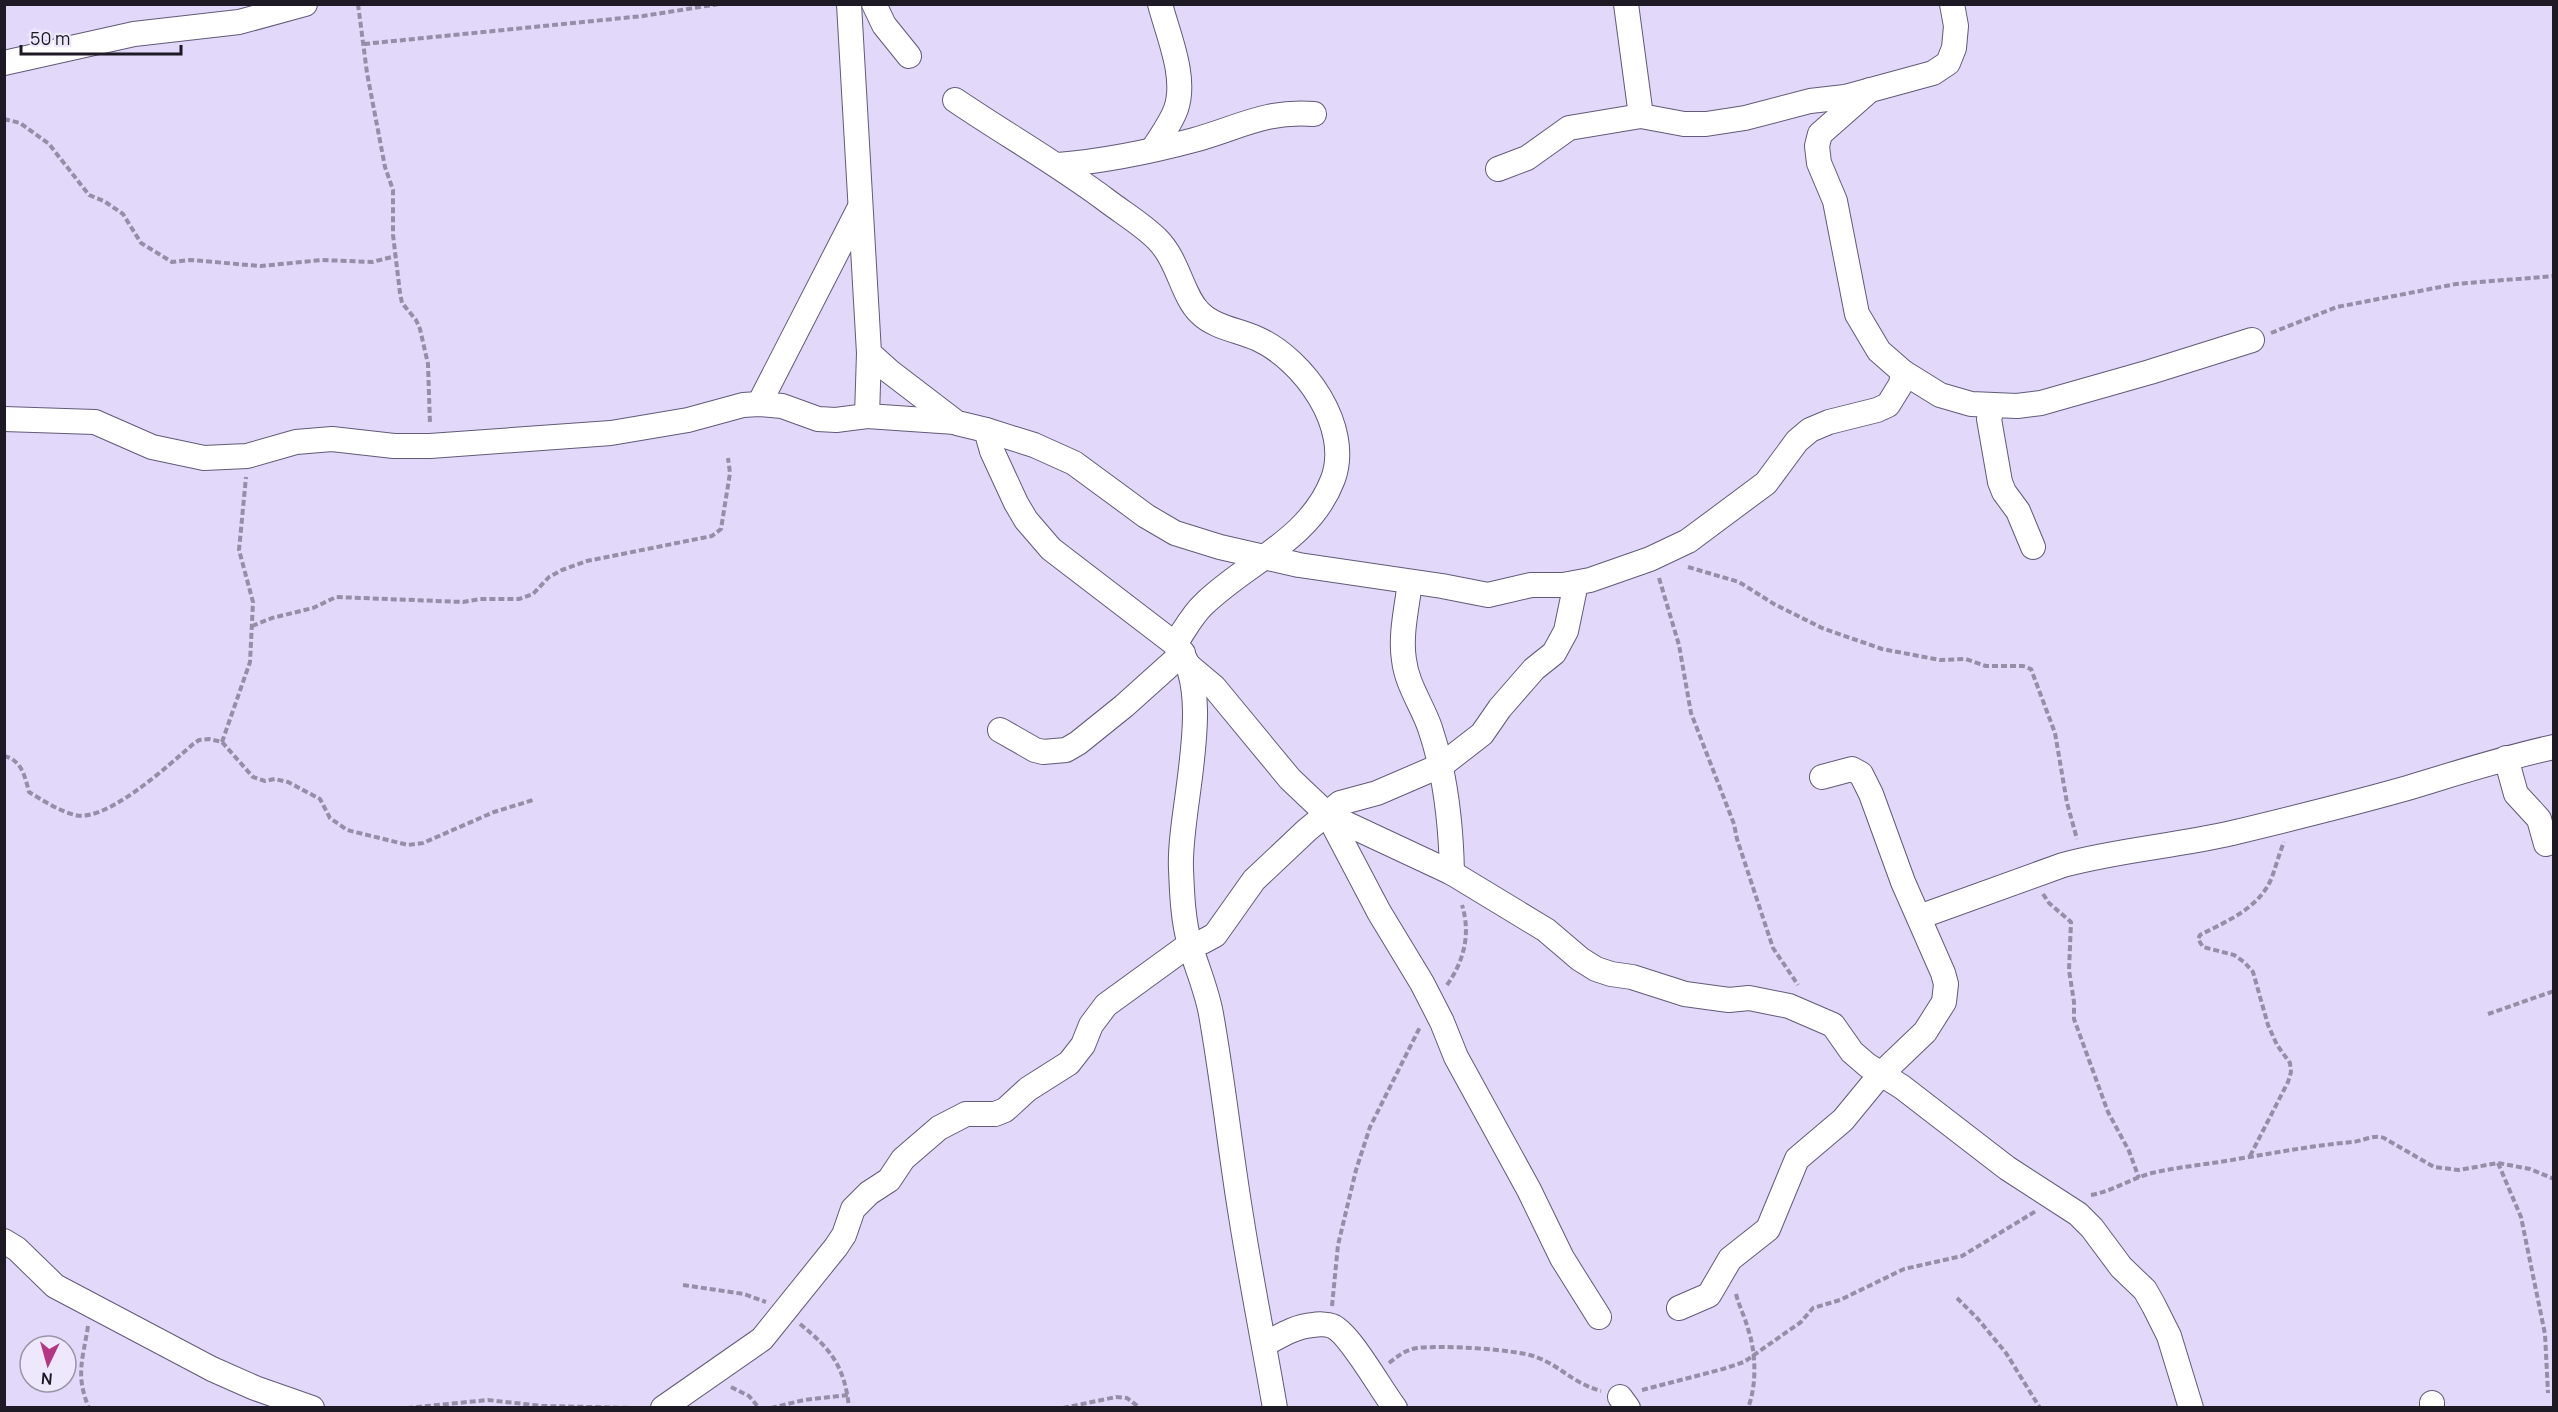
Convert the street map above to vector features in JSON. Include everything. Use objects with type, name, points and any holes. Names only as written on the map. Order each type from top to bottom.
[{"type":"street","points":[[4,63],[134,34],[239,22],[305,4]]},
{"type":"street","points":[[849,4],[869,353],[867,416]]},
{"type":"street","points":[[874,4],[884,25],[909,56]]},
{"type":"street","points":[[1153,149],[1176,108],[1179,89],[1160,4]]},
{"type":"street","points":[[1626,4],[1641,116]]},
{"type":"street","points":[[1498,169],[1527,158],[1569,128],[1641,116],[1684,124],[1706,124],[1745,118],[1785,106],[1845,97],[1933,73],[1948,63],[1954,48],[1956,26],[1952,4]]},
{"type":"street","points":[[1870,90],[1820,134],[1816,146],[1819,163],[1830,185],[1838,211],[1857,314],[1879,351],[1903,372],[1940,395],[1971,404],[1993,406],[2041,403],[2252,340]]},
{"type":"street","points":[[955,100],[1011,138],[1058,165],[1157,240],[1174,261],[1194,306],[1201,314],[1218,324],[1258,339],[1283,354],[1307,379],[1327,407],[1334,429],[1336,456],[1334,477],[1324,500],[1305,524],[1267,558],[1236,578],[1203,605],[1182,654],[1124,706],[1066,750],[1043,752],[1035,750],[1000,730]]},
{"type":"street","points":[[1058,165],[1122,157],[1195,140],[1243,122],[1268,116],[1290,112],[1314,114]]},
{"type":"street","points":[[759,404],[860,206]]},
{"type":"street","points":[[869,353],[957,423]]},
{"type":"street","points":[[4,419],[95,422],[152,447],[204,458],[248,456],[296,442],[332,439],[394,446],[430,446],[611,434],[677,423],[743,405],[759,404],[782,406],[818,419],[836,420],[867,416],[957,423],[1034,445],[1074,463],[1146,516],[1175,532],[1220,547],[1299,565],[1488,595],[1531,585],[1576,583],[1650,559],[1688,541],[1752,494],[1777,470],[1797,441],[1810,430],[1828,422],[1877,410],[1888,405],[1901,384],[1903,372]]},
{"type":"street","points":[[1993,406],[1989,419],[2000,482],[2004,492],[2018,511],[2034,547]]},
{"type":"street","points":[[986,430],[998,465],[1016,503],[1051,549],[1182,654],[1214,687],[1290,779],[1328,815],[1452,873],[1545,930],[1596,969],[1632,977],[1685,994],[1729,1000],[1749,998],[1789,1006],[1817,1016],[1833,1025],[1852,1052],[1880,1075],[1902,1087],[1965,1138],[2085,1221],[2121,1267],[2145,1290],[2169,1336],[2192,1407]]},
{"type":"street","points":[[1410,582],[1404,627],[1404,659],[1408,680],[1430,727],[1442,765],[1451,842],[1452,873]]},
{"type":"street","points":[[663,1407],[750,1349],[772,1328],[836,1247],[844,1235],[853,1209],[869,1193],[890,1180],[903,1160],[939,1128],[966,1114],[995,1114],[1005,1110],[1028,1089],[1069,1063],[1083,1045],[1090,1025],[1107,1005],[1190,944],[1202,942],[1215,935],[1254,880],[1307,830],[1340,803],[1377,793],[1442,765],[1482,734],[1500,708],[1534,669],[1554,653],[1566,631],[1576,583]]},
{"type":"street","points":[[1182,654],[1194,740],[1180,866],[1185,920],[1211,1011],[1242,1227],[1275,1407]]},
{"type":"street","points":[[1919,918],[2039,873],[2084,860],[2186,844],[2291,819],[2506,758],[2553,747]]},
{"type":"street","points":[[2506,758],[2516,794],[2540,819],[2546,844]]},
{"type":"street","points":[[1679,1308],[1709,1295],[1726,1264],[1741,1249],[1768,1229],[1797,1159],[1843,1120],[1880,1075],[1925,1032],[1944,1002],[1946,984],[1943,973],[1924,933],[1871,794],[1861,774],[1852,769],[1822,777]]},
{"type":"street","points":[[1328,815],[1379,912],[1434,1005],[1475,1095],[1529,1191],[1562,1258],[1599,1317]]},
{"type":"street","points":[[4,1241],[17,1249],[55,1286]]},
{"type":"street","points":[[4,1261],[213,1369],[255,1388],[312,1407]]},
{"type":"street","points":[[1265,1344],[1291,1330],[1313,1325],[1331,1325],[1347,1338],[1395,1407]]},
{"type":"path","points":[[358,4],[367,74],[382,152],[393,190],[393,235],[402,303],[416,320],[428,364],[430,446]]},
{"type":"path","points":[[364,44],[643,16],[719,4]]},
{"type":"path","points":[[4,119],[20,123],[49,144],[89,195],[104,201],[123,214],[141,243],[172,262],[190,260],[261,266],[322,260],[372,262],[396,256]]},
{"type":"path","points":[[2252,340],[2337,307],[2456,284],[2553,276]]},
{"type":"path","points":[[222,742],[250,662],[253,602],[239,550],[248,456]]},
{"type":"path","points":[[252,626],[272,618],[313,608],[336,597],[463,602],[480,599],[519,599],[533,594],[556,573],[587,561],[712,536],[721,529],[730,473],[728,458]]},
{"type":"path","points":[[1650,559],[1666,594],[1679,645],[1685,691],[1698,734],[1734,824],[1773,948],[1799,987]]},
{"type":"path","points":[[1683,566],[1739,582],[1774,604],[1822,628],[1881,649],[1940,660],[1966,659],[1986,666],[2023,666],[2031,669],[2055,733],[2067,803],[2084,860]]},
{"type":"path","points":[[4,756],[17,762],[24,772],[29,792],[69,813],[87,816],[110,807],[134,792],[199,740],[209,739],[222,742],[253,777],[265,781],[275,779],[288,782],[320,799],[330,818],[347,830],[376,835],[408,845],[423,843],[494,812],[533,800]]},
{"type":"path","points":[[2250,1157],[2288,1082],[2291,1072],[2290,1063],[2277,1045],[2268,1025],[2253,972],[2234,955],[2203,947],[2198,939],[2200,935],[2248,908],[2262,894],[2272,877],[2291,819]]},
{"type":"path","points":[[1331,1325],[1338,1245],[1356,1170],[1370,1127],[1416,1032],[1457,972],[1464,953],[1466,936],[1464,909],[1452,873]]},
{"type":"path","points":[[2039,873],[2044,896],[2071,922],[2069,970],[2074,1020],[2108,1112],[2129,1151],[2139,1178]]},
{"type":"path","points":[[2488,1014],[2553,991]]},
{"type":"path","points":[[1369,1372],[1389,1363],[1401,1353],[1416,1348],[1490,1350],[1534,1356],[1551,1364],[1576,1382],[1624,1402],[1670,1381],[1723,1369],[1753,1357],[1801,1322],[1813,1308],[1840,1300],[1904,1269],[1962,1256],[2056,1201],[2112,1191],[2139,1178],[2175,1168],[2330,1143],[2363,1140],[2374,1136],[2384,1138],[2434,1167],[2459,1170],[2498,1163],[2530,1169],[2553,1179]]},
{"type":"path","points":[[2498,1163],[2521,1217],[2545,1334],[2548,1393]]},
{"type":"path","points":[[1726,1264],[1748,1328],[1753,1357],[1754,1383],[1748,1407]]},
{"type":"path","points":[[1957,1298],[2006,1353],[2040,1407]]},
{"type":"path","points":[[89,1407],[82,1392],[80,1361],[91,1305]]},
{"type":"path","points":[[705,1378],[741,1391],[759,1407]]},
{"type":"path","points":[[771,1407],[804,1400],[848,1395]]},
{"type":"path","points":[[1063,1407],[1116,1397],[1127,1398],[1140,1407]]},
{"type":"path","points":[[408,1407],[488,1400],[542,1406],[638,1407]]}]
